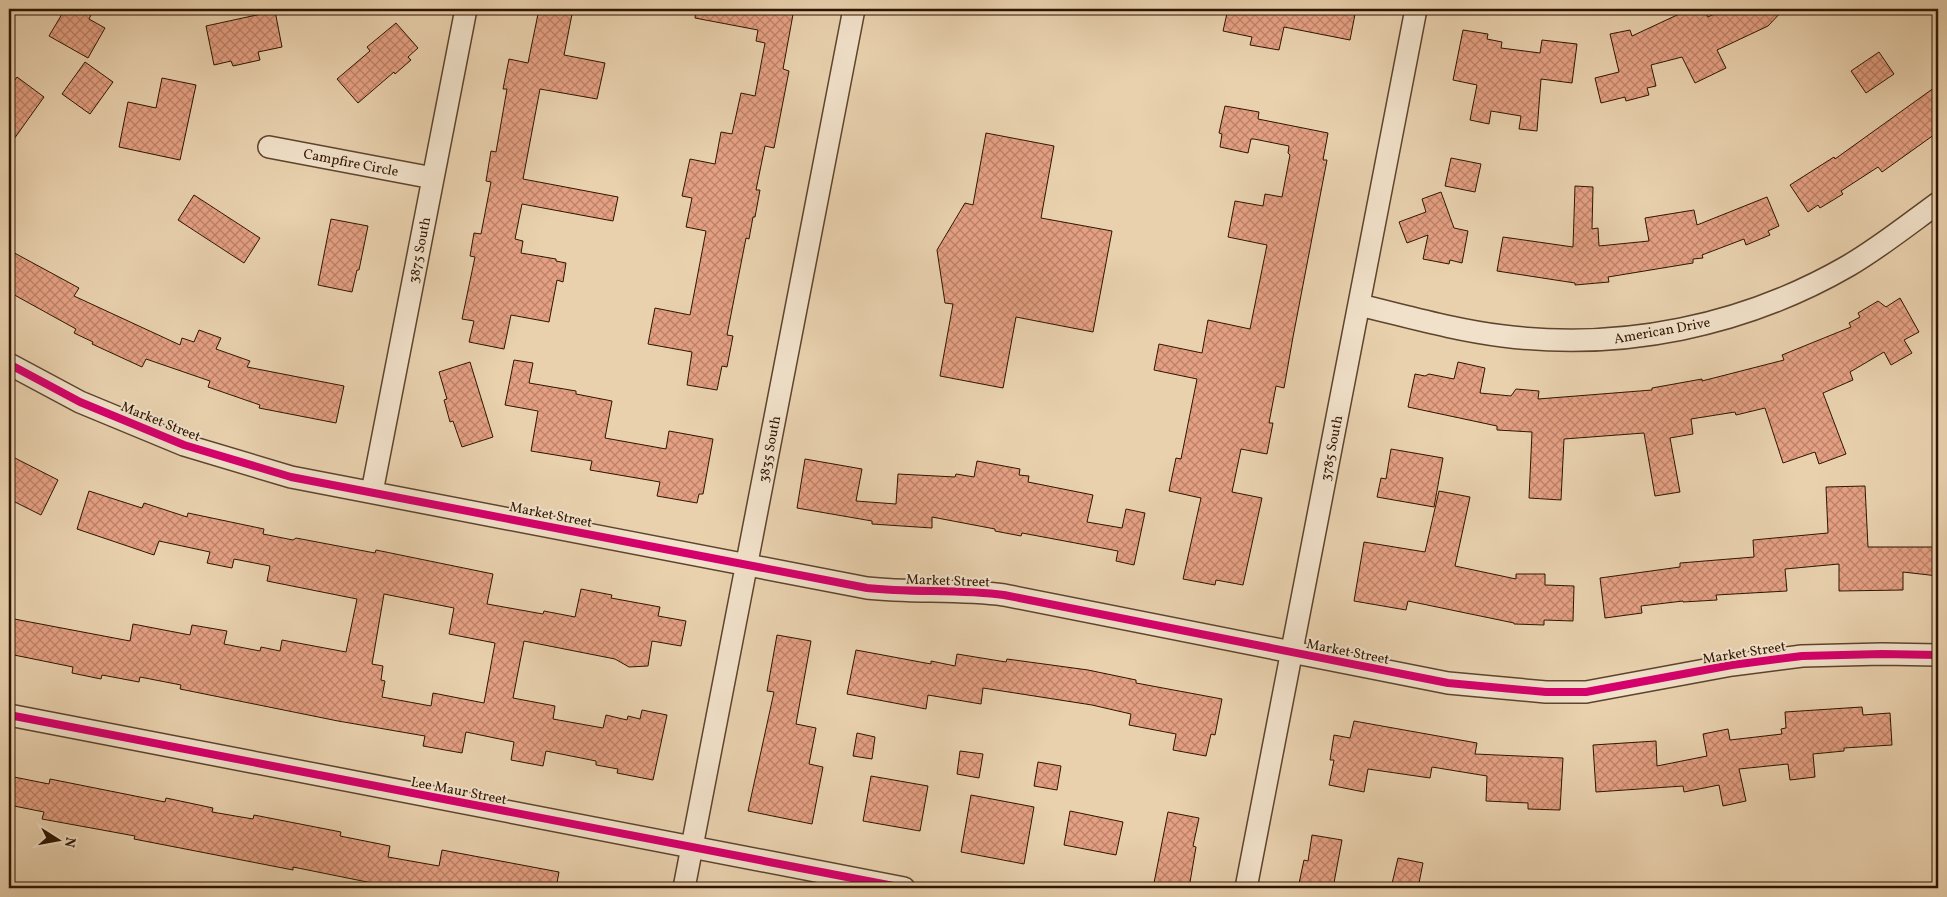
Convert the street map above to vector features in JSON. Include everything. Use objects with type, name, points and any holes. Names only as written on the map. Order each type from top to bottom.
[{"type":"street","name":"3875 South","points":[[372,492],[466,9]]},
{"type":"street","name":"3835 South","points":[[684,888],[854,9]]},
{"type":"street","name":"3785 South","points":[[1246,888],[1416,9]]},
{"type":"street","name":"Campfire Circle","points":[[269,147],[434,178]]},
{"type":"street","name":"American Drive","points":[[1359,305],[1456,328],[1502,336],[1552,340],[1609,340],[1662,333],[1715,322],[1807,288],[1850,265],[1938,203]]},
{"type":"street","name":"Market Street","points":[[9,364],[80,402],[184,445],[291,477],[867,588],[916,592],[980,592],[1004,595],[1448,683],[1516,690],[1586,692],[1732,665],[1802,656],[1938,655]]},
{"type":"street","name":"Lee Maur Street","points":[[9,715],[904,888]]},
{"type":"building","points":[[65,9],[94,9],[89,19],[105,28],[88,58],[49,36]]},
{"type":"building","points":[[539,9],[573,9],[564,55],[605,63],[597,99],[540,89],[523,179],[618,197],[613,221],[522,204],[515,239],[523,241],[521,253],[556,259],[556,261],[566,263],[563,282],[557,280],[549,322],[511,315],[504,349],[469,342],[474,321],[462,319],[475,257],[470,256],[474,233],[481,234],[491,182],[486,181],[491,151],[496,152],[507,89],[503,89],[509,59],[528,63]]},
{"type":"building","points":[[696,9],[794,9],[783,69],[789,71],[774,148],[765,146],[756,190],[760,190],[755,217],[753,217],[749,239],[746,238],[727,335],[733,336],[727,367],[722,366],[717,390],[687,385],[692,352],[648,344],[655,308],[690,315],[706,231],[686,227],[692,198],[682,196],[690,159],[715,164],[721,132],[732,134],[741,93],[755,96],[765,43],[756,41],[758,30],[695,18]]},
{"type":"building","points":[[1228,9],[1356,9],[1350,40],[1284,27],[1279,50],[1250,45],[1252,37],[1223,31]]},
{"type":"building","points":[[1690,9],[1704,9],[1708,17],[1724,9],[1784,9],[1768,26],[1717,50],[1726,68],[1695,83],[1682,57],[1651,65],[1656,86],[1647,88],[1649,95],[1626,101],[1625,97],[1601,103],[1595,78],[1619,72],[1610,34],[1630,30],[1632,36]]},
{"type":"building","points":[[275,11],[282,47],[258,52],[260,60],[233,66],[231,61],[214,65],[206,26]]},
{"type":"building","points":[[396,23],[418,48],[408,57],[411,60],[358,103],[337,79],[370,51],[367,47]]},
{"type":"building","points":[[1463,30],[1488,34],[1487,39],[1502,42],[1501,48],[1540,53],[1542,40],[1577,44],[1572,83],[1541,79],[1537,131],[1519,129],[1521,116],[1491,111],[1489,124],[1470,120],[1477,85],[1453,80]]},
{"type":"building","points":[[1879,52],[1894,74],[1866,93],[1851,71]]},
{"type":"building","points":[[85,62],[113,82],[90,114],[62,94]]},
{"type":"building","points":[[17,77],[44,97],[9,146],[9,88]]},
{"type":"building","points":[[162,78],[196,85],[180,160],[119,147],[128,102],[156,108]]},
{"type":"building","points":[[1938,85],[1938,132],[1882,172],[1878,167],[1841,191],[1843,194],[1820,208],[1818,205],[1808,212],[1790,185],[1834,157],[1835,159]]},
{"type":"building","points":[[1225,106],[1259,112],[1258,119],[1328,133],[1323,160],[1327,160],[1284,388],[1276,386],[1269,423],[1273,423],[1267,454],[1241,449],[1232,492],[1262,498],[1243,585],[1216,580],[1215,585],[1183,579],[1201,498],[1169,491],[1176,458],[1181,459],[1197,379],[1154,370],[1159,344],[1202,353],[1208,320],[1250,329],[1267,245],[1228,237],[1235,201],[1263,206],[1265,194],[1282,197],[1290,155],[1288,153],[1289,146],[1251,139],[1248,153],[1220,147],[1222,134],[1219,133]]},
{"type":"building","points":[[986,133],[1054,146],[1041,218],[1112,231],[1093,332],[1016,317],[1003,388],[940,376],[953,304],[945,303],[937,250],[965,203],[973,205]]},
{"type":"building","points":[[1451,158],[1481,164],[1475,192],[1445,186]]},
{"type":"building","points":[[1575,186],[1593,187],[1592,229],[1598,228],[1599,246],[1649,241],[1645,218],[1694,210],[1697,225],[1767,197],[1779,226],[1768,231],[1770,235],[1746,245],[1744,239],[1702,255],[1703,258],[1693,259],[1693,263],[1608,277],[1609,282],[1575,285],[1575,283],[1497,271],[1503,237],[1573,247]]},
{"type":"building","points":[[1441,192],[1454,228],[1468,231],[1462,263],[1450,260],[1449,264],[1423,259],[1428,235],[1407,243],[1399,222],[1426,212],[1422,199]]},
{"type":"building","points":[[194,195],[260,238],[244,263],[178,220]]},
{"type":"building","points":[[331,219],[368,226],[359,270],[357,270],[352,292],[318,285]]},
{"type":"building","points":[[9,250],[79,288],[74,296],[180,345],[182,338],[194,342],[199,330],[221,338],[216,349],[250,361],[247,367],[344,386],[336,423],[259,408],[260,405],[208,387],[210,381],[146,359],[142,367],[92,344],[93,342],[74,333],[76,329],[9,292]]},
{"type":"building","points":[[1900,298],[1919,332],[1904,340],[1912,353],[1891,365],[1884,352],[1850,372],[1853,380],[1823,393],[1846,454],[1819,464],[1815,452],[1783,463],[1765,408],[1736,415],[1735,412],[1691,419],[1693,434],[1670,438],[1680,492],[1655,496],[1644,433],[1564,439],[1561,500],[1529,498],[1532,432],[1497,430],[1497,426],[1408,407],[1415,374],[1425,376],[1429,374],[1454,379],[1458,362],[1485,368],[1480,393],[1511,396],[1516,389],[1539,391],[1538,399],[1652,390],[1652,388],[1702,379],[1702,381],[1784,360],[1782,355],[1851,327],[1849,323],[1860,317],[1858,313],[1878,301],[1886,307]]},
{"type":"building","points":[[514,360],[533,363],[529,383],[576,391],[576,394],[612,401],[605,438],[666,449],[669,431],[713,439],[703,494],[699,494],[697,503],[657,496],[660,482],[590,470],[592,461],[531,451],[538,411],[505,405]]},
{"type":"building","points":[[470,362],[493,437],[462,447],[453,421],[450,422],[444,400],[447,399],[439,372]]},
{"type":"building","points":[[1391,449],[1443,458],[1434,507],[1377,497],[1381,478],[1386,479]]},
{"type":"building","points":[[9,455],[58,480],[41,515],[9,499]]},
{"type":"building","points":[[805,459],[862,469],[856,501],[896,504],[898,474],[955,477],[956,474],[974,477],[977,461],[1020,469],[1019,475],[1029,476],[1028,482],[1093,495],[1087,522],[1122,528],[1126,509],[1145,513],[1134,565],[1116,561],[1118,551],[1022,533],[1021,536],[932,517],[932,528],[872,524],[872,521],[797,508]]},
{"type":"building","points":[[1865,486],[1868,547],[1938,547],[1938,576],[1903,572],[1903,590],[1839,591],[1839,564],[1785,569],[1787,591],[1716,595],[1717,600],[1683,601],[1641,606],[1642,613],[1605,618],[1600,578],[1680,567],[1680,563],[1754,557],[1753,540],[1828,533],[1826,487]]},
{"type":"building","points":[[89,491],[142,508],[144,503],[187,517],[188,513],[264,529],[263,534],[293,540],[296,538],[375,553],[376,550],[493,574],[487,604],[543,614],[544,611],[575,617],[581,589],[612,595],[611,598],[660,607],[658,616],[686,621],[681,646],[652,641],[648,666],[629,667],[615,659],[524,641],[513,698],[555,706],[553,719],[603,728],[606,715],[627,720],[628,716],[640,719],[642,710],[667,715],[653,780],[617,773],[618,769],[596,765],[596,761],[546,751],[543,766],[511,760],[514,742],[466,732],[462,753],[423,746],[425,736],[338,721],[180,689],[181,685],[140,677],[139,682],[102,675],[101,679],[72,673],[73,667],[9,654],[9,618],[130,641],[133,624],[190,635],[192,625],[227,631],[224,644],[260,651],[261,647],[280,651],[282,640],[346,652],[357,599],[267,581],[270,566],[234,559],[232,568],[207,563],[210,552],[159,541],[154,555],[77,529]],"holes":[[[384,594],[454,608],[449,634],[495,643],[484,703],[433,693],[431,706],[382,697],[385,681],[381,680],[383,666],[372,664]]]},
{"type":"building","points":[[1439,491],[1470,497],[1455,566],[1516,579],[1516,574],[1545,574],[1545,585],[1574,586],[1573,621],[1544,620],[1544,625],[1514,624],[1408,601],[1406,610],[1354,601],[1364,542],[1425,552]]},
{"type":"building","points":[[777,635],[811,641],[796,724],[816,728],[809,764],[823,767],[812,824],[748,811],[774,692],[767,691]]},
{"type":"building","points":[[856,650],[931,664],[931,661],[955,666],[957,654],[1006,662],[1007,659],[1088,670],[1136,680],[1136,683],[1222,699],[1215,735],[1211,734],[1206,756],[1173,750],[1176,734],[1129,725],[1131,714],[1092,705],[983,688],[981,704],[928,695],[926,709],[847,694]]},
{"type":"building","points":[[1862,707],[1863,715],[1890,713],[1892,745],[1844,748],[1844,751],[1813,754],[1815,777],[1790,780],[1788,764],[1739,769],[1746,801],[1723,806],[1719,785],[1684,792],[1683,786],[1596,792],[1593,745],[1656,741],[1657,766],[1707,756],[1703,734],[1728,729],[1730,740],[1782,734],[1781,729],[1786,728],[1785,712]]},
{"type":"building","points":[[1354,721],[1477,743],[1475,754],[1563,758],[1560,810],[1528,809],[1528,803],[1486,801],[1487,776],[1432,767],[1430,778],[1368,769],[1364,792],[1329,785],[1334,760],[1330,760],[1334,735],[1350,738]]},
{"type":"building","points":[[857,733],[875,737],[872,759],[853,756]]},
{"type":"building","points":[[960,751],[983,754],[979,778],[957,774]]},
{"type":"building","points":[[1038,762],[1061,766],[1057,790],[1034,786]]},
{"type":"building","points":[[9,776],[49,784],[50,779],[165,802],[166,798],[213,808],[212,812],[253,819],[254,815],[341,832],[340,836],[390,846],[388,857],[439,866],[442,850],[559,872],[556,888],[406,888],[293,867],[293,870],[134,839],[135,836],[42,819],[44,812],[9,805]]},
{"type":"building","points":[[871,776],[928,786],[920,831],[863,821]]},
{"type":"building","points":[[971,795],[1034,807],[1024,864],[961,852]]},
{"type":"building","points":[[1070,811],[1123,822],[1116,855],[1064,845]]},
{"type":"building","points":[[1168,812],[1199,818],[1193,846],[1196,847],[1189,888],[1153,888]]},
{"type":"building","points":[[1312,835],[1342,840],[1333,888],[1298,888],[1304,860],[1308,861]]},
{"type":"building","points":[[1398,858],[1423,863],[1418,888],[1391,888]]},
{"type":"cycle path","points":[[9,364],[80,402],[184,445],[291,477],[867,588],[1004,595],[1448,683],[1546,692],[1586,692],[1732,665],[1802,656],[1938,655]]},
{"type":"cycle path","points":[[9,715],[904,888]]}]
